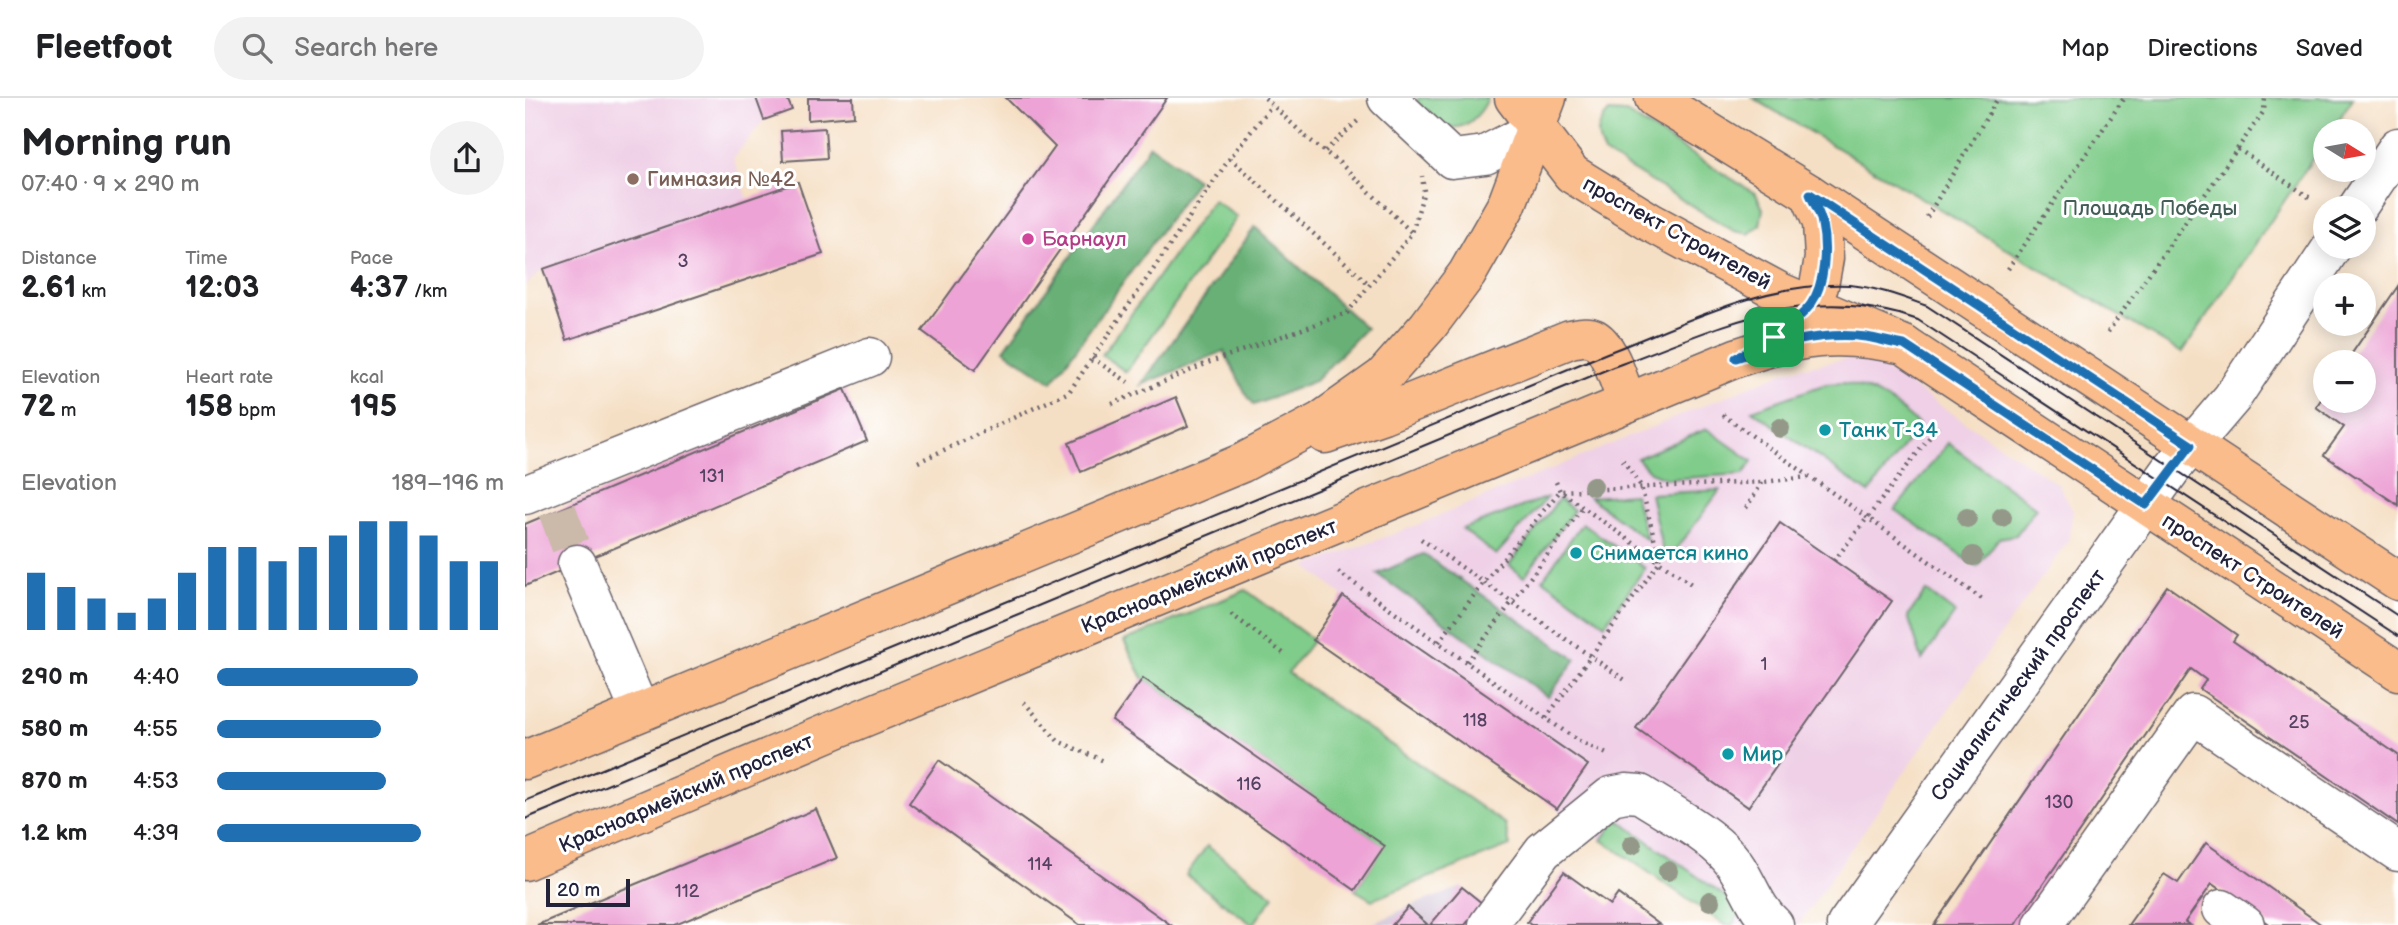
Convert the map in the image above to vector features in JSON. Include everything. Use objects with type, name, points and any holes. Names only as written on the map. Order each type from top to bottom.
[{"type":"main road","name":"проспект Строителей","points":[[1514,98],[1542,114],[1572,174],[1650,222],[1780,292],[1904,345],[2398,671]]},
{"type":"main road","points":[[1654,98],[1810,194],[2398,581]]},
{"type":"main road","points":[[1242,463],[1321,421],[1383,377],[1429,326],[1467,274],[1507,204],[1542,114]]},
{"type":"main road","points":[[1736,358],[1774,337],[1811,305],[1819,286],[1824,258],[1822,223],[1810,194]]},
{"type":"main road","points":[[525,760],[1242,463],[1383,414],[1570,339],[1590,336],[1601,342],[1627,403]]},
{"type":"main road","name":"Красноармейский проспект","points":[[525,861],[834,730],[1736,358],[1779,343],[1828,336],[1864,337],[1904,345]]},
{"type":"street","points":[[1375,107],[1452,159],[1485,155],[1542,114]]},
{"type":"street","points":[[2365,196],[2398,147]]},
{"type":"street","points":[[2191,445],[2232,398],[2324,259]]},
{"type":"street","points":[[543,497],[870,357]]},
{"type":"street","name":"Социалистический проспект","points":[[1846,925],[2191,445]]},
{"type":"street","points":[[577,564],[640,712]]},
{"type":"street","points":[[2043,925],[2193,714],[2398,852]]},
{"type":"street","points":[[1488,925],[1543,851],[1611,796],[1626,793],[1640,794],[1714,843],[1731,858],[1758,904],[1774,925]]},
{"type":"path","points":[[1112,404],[1210,362],[1347,313],[1412,233],[1341,164],[1265,98]]},
{"type":"path","points":[[1927,217],[1998,98]]},
{"type":"path","points":[[2008,269],[2124,98]]},
{"type":"path","points":[[2108,332],[2264,111],[2265,98]]},
{"type":"path","points":[[918,462],[1069,392],[1230,158],[1272,105]]},
{"type":"path","points":[[1325,151],[1375,107]]},
{"type":"path","points":[[2238,149],[2313,200]]},
{"type":"path","points":[[1230,158],[1370,285]]},
{"type":"path","points":[[1092,358],[1128,382]]},
{"type":"path","points":[[1723,415],[1982,598]]},
{"type":"path","points":[[1834,561],[1939,425]]},
{"type":"path","points":[[1620,456],[1641,486],[1660,561]]},
{"type":"path","points":[[1439,642],[1560,491],[1763,482],[1808,477]]},
{"type":"path","points":[[1556,482],[1560,491],[1691,584]]},
{"type":"path","points":[[1746,508],[1763,482]]},
{"type":"path","points":[[1467,662],[1584,506]]},
{"type":"path","points":[[1421,539],[1625,680]]},
{"type":"path","points":[[1546,718],[1660,561]]},
{"type":"path","points":[[1338,572],[1577,740],[1609,755]]},
{"type":"path","points":[[1231,614],[1287,656]]},
{"type":"path","points":[[1024,702],[1058,741],[1104,761]]},
{"type":"shaded area","name":"Гимназия №42","points":[[525,98],[756,98],[764,120],[733,158],[748,199],[543,269],[525,286]]},
{"type":"shaded area","points":[[1847,359],[1873,364],[1893,374],[2059,485],[2073,511],[2068,541],[1798,925],[1724,925],[1557,809],[1587,765],[1343,596],[1306,566],[1415,526],[1791,369]]},
{"type":"shaded area","points":[[1462,887],[1483,904],[1465,925],[1371,925],[1408,907]]},
{"type":"green space","points":[[1419,98],[1488,98],[1482,110],[1472,120],[1460,127],[1453,127],[1434,119],[1416,101]]},
{"type":"green space","name":"Площадь Победы","points":[[1753,98],[2353,98],[2339,119],[2313,119],[2313,158],[2182,353]]},
{"type":"green space","points":[[1609,112],[1626,113],[1756,194],[1763,209],[1760,225],[1749,234],[1734,231],[1604,153],[1598,131]]},
{"type":"green space","points":[[1150,145],[1197,180],[1052,382],[1004,350]]},
{"type":"green space","points":[[1213,200],[1237,217],[1126,372],[1102,355]]},
{"type":"green space","points":[[1255,227],[1366,328],[1315,381],[1254,405],[1224,351],[1141,385]]},
{"type":"green space","points":[[1844,383],[1866,389],[1884,398],[1919,425],[1869,493],[1752,410],[1826,384]]},
{"type":"green space","points":[[1707,429],[1752,461],[1744,474],[1668,479],[1650,472],[1637,458]]},
{"type":"green space","points":[[1948,443],[2036,508],[2016,535],[1999,538],[1977,567],[1895,510]]},
{"type":"green space","points":[[1720,490],[1670,558],[1663,552],[1650,494]]},
{"type":"green space","points":[[1634,494],[1647,540],[1589,497]]},
{"type":"green space","points":[[1548,497],[1496,555],[1462,529]]},
{"type":"green space","points":[[1559,499],[1574,510],[1524,577],[1509,565]]},
{"type":"green space","points":[[1582,523],[1645,568],[1605,624],[1543,579]]},
{"type":"green space","points":[[1423,554],[1576,659],[1548,697],[1377,574]]},
{"type":"green space","points":[[1246,590],[1313,640],[1288,673],[1505,824],[1510,846],[1372,900],[1355,890],[1384,846],[1143,678],[1124,641]]},
{"type":"green space","points":[[1926,591],[1955,613],[1922,660],[1908,616]]},
{"type":"green space","points":[[1617,819],[1743,909],[1732,925],[1725,925],[1602,840]]},
{"type":"green space","points":[[1207,846],[1274,896],[1253,925],[1186,875]]},
{"type":"building","points":[[756,98],[787,98],[792,110],[764,120]]},
{"type":"building","points":[[808,98],[853,98],[854,116],[808,120]]},
{"type":"building","name":"Барнаул","points":[[1006,98],[1167,98],[975,370],[922,331],[1055,147]]},
{"type":"building","points":[[825,128],[827,158],[783,161],[781,131]]},
{"type":"building","points":[[798,182],[823,254],[567,340],[543,269]]},
{"type":"building","points":[[2398,286],[2398,505],[2324,455],[2344,427],[2324,413],[2376,413],[2376,350],[2354,350],[2364,336],[2376,336],[2376,318]]},
{"type":"building","points":[[845,389],[867,441],[525,586],[525,524]]},
{"type":"building","points":[[1176,397],[1188,426],[1081,472],[1069,443]]},
{"type":"building","points":[[1780,523],[1892,601],[1748,807],[1636,728]]},
{"type":"building","points":[[2167,586],[2237,635],[2233,641],[2398,755],[2398,825],[2200,689],[2206,680],[2191,669],[2015,925],[1934,925]]},
{"type":"building","points":[[1343,596],[1588,765],[1557,809],[1313,640]]},
{"type":"building","points":[[1143,678],[1385,846],[1355,890],[1112,721]]},
{"type":"building","points":[[939,760],[1171,925],[1080,925],[909,803]]},
{"type":"building","points":[[816,809],[837,858],[675,925],[537,925]]},
{"type":"building","points":[[2206,843],[2322,925],[2270,925],[2212,884],[2185,922],[2190,925],[2128,925],[2164,874],[2178,883]]},
{"type":"building","points":[[1564,872],[1610,905],[1618,894],[1660,925],[1531,925],[1527,922]]},
{"type":"building","points":[[1462,887],[1483,904],[1465,925],[1430,925]]},
{"type":"building","points":[[1408,907],[1428,925],[1392,925]]},
{"type":"tunnel","points":[[557,510],[577,564]]},
{"type":"tram line","points":[[525,801],[1607,353],[1756,297],[1818,286],[1849,285],[1869,288],[1927,306],[2398,616]]},
{"type":"tram line","points":[[525,819],[1613,367],[1726,325],[1800,307],[1837,305],[1877,309],[1918,320],[2398,636]]},
{"type":"place","name":"Гимназия №42","points":[[633,179]]},
{"type":"place","name":"Барнаул","points":[[1028,239]]},
{"type":"place","name":"Танк Т-34","points":[[1825,430]]},
{"type":"place","name":"Снимается кино","points":[[1576,553]]},
{"type":"place","name":"Мир","points":[[1728,754]]},
{"type":"route","points":[[1810,194],[2191,445],[2146,505],[1904,345],[1864,337],[1828,336],[1779,343],[1736,358],[1774,337],[1811,305],[1819,286],[1824,258],[1822,223],[1810,194]]}]
